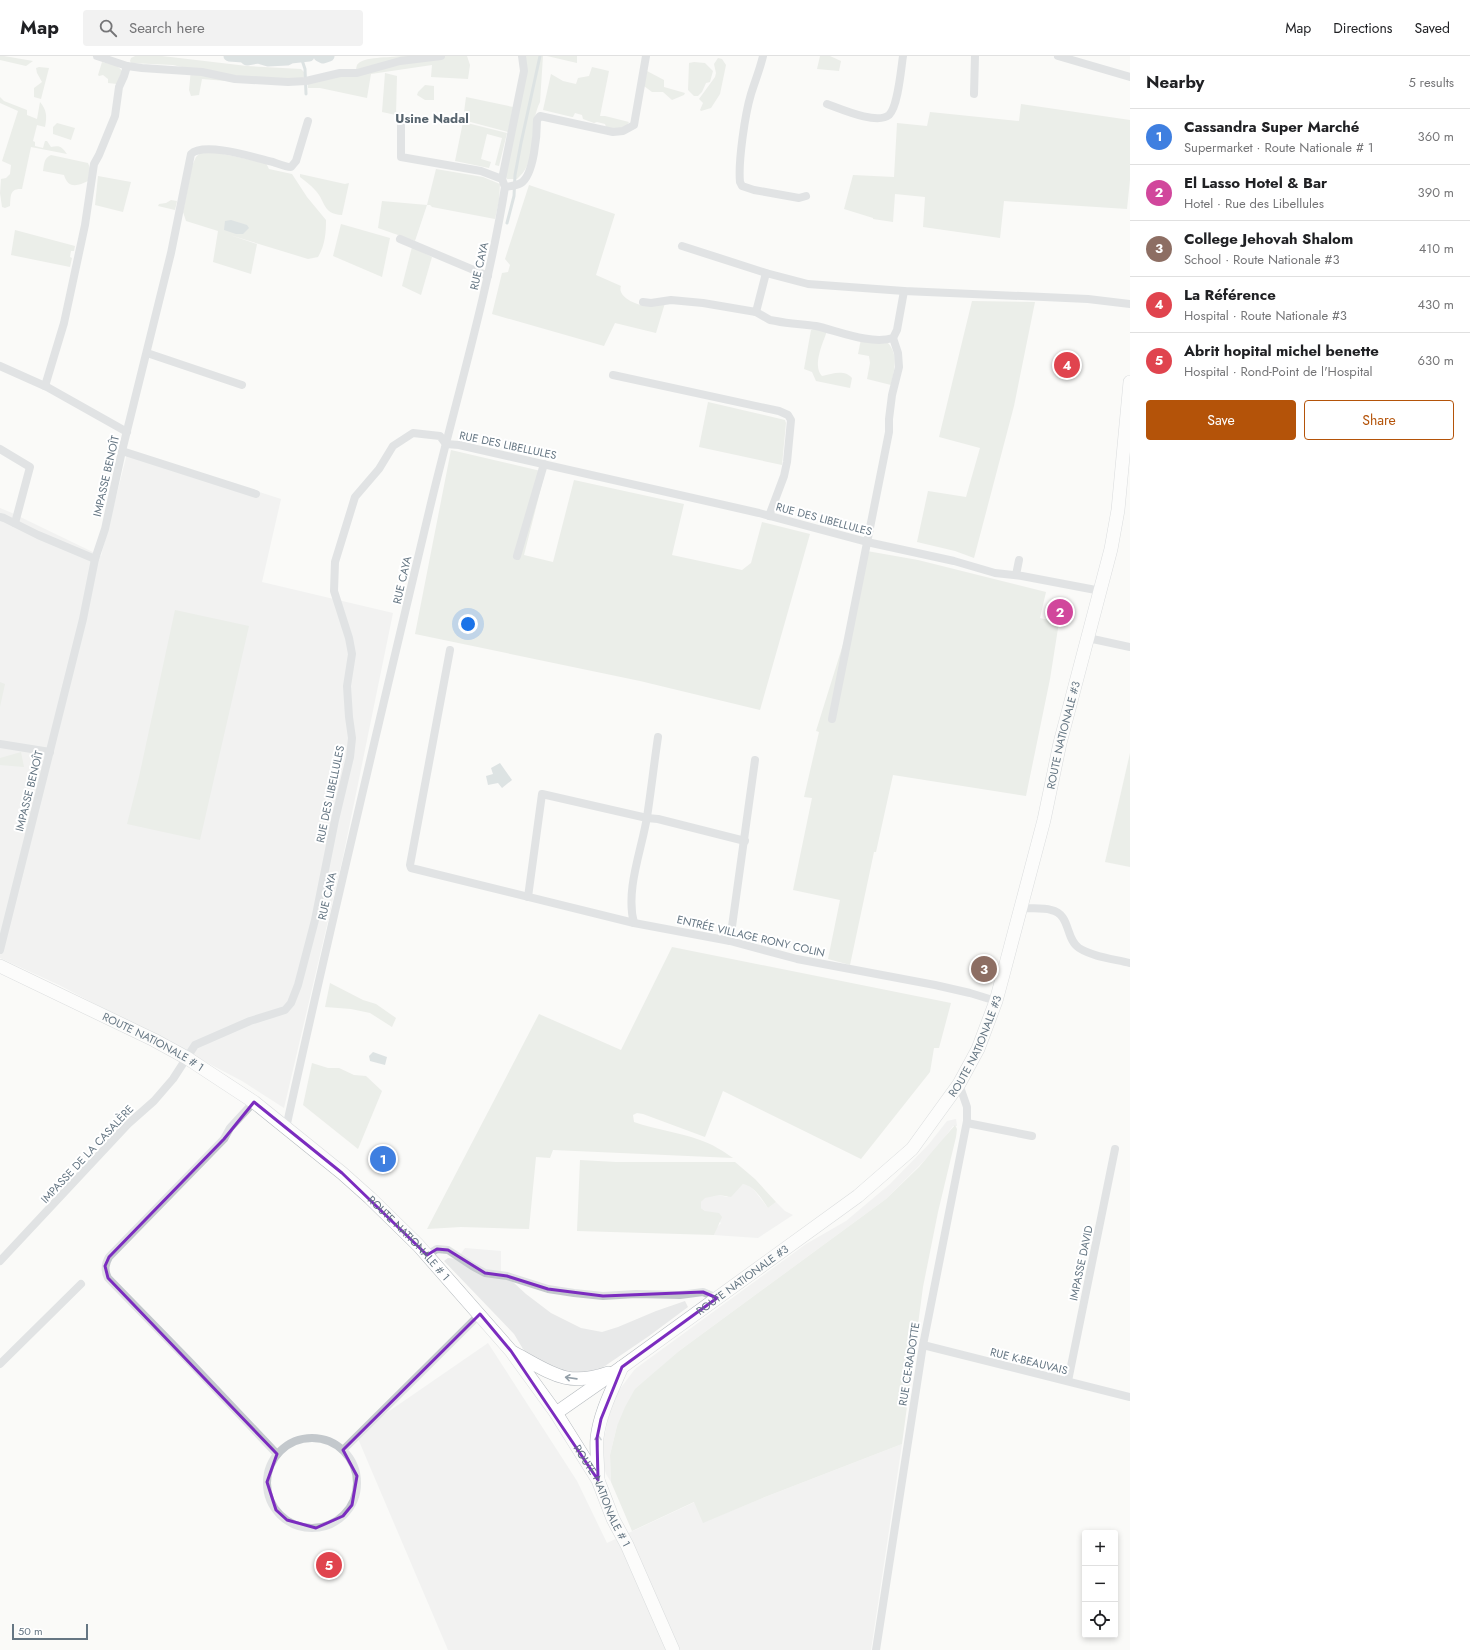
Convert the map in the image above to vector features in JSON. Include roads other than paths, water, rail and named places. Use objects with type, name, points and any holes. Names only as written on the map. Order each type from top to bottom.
[{"type":"main road","name":"ROUTE NATIONALE #3","points":[[556,1413],[622,1368],[858,1196],[912,1149],[959,1084],[978,1049],[996,1001],[1044,820],[1060,743],[1113,542],[1128,421],[1130,382]]},
{"type":"main road","name":"ROUTE NATIONALE # 1","points":[[0,966],[57,992],[188,1058],[254,1102],[330,1163],[370,1198],[427,1255],[511,1351],[556,1413],[598,1480],[613,1519],[627,1544],[673,1650]]},
{"type":"main road","points":[[511,1351],[554,1374],[574,1380],[596,1377],[622,1368]]},
{"type":"main road","points":[[598,1480],[597,1438],[606,1403],[622,1368]]},
{"type":"street","points":[[97,56],[127,66],[202,72],[235,78],[288,82],[316,79],[340,73],[357,73],[400,61],[441,56]]},
{"type":"street","points":[[401,116],[401,157],[481,171],[502,179],[522,85],[524,71],[522,56]]},
{"type":"street","points":[[505,188],[521,183],[527,175],[531,164],[537,120],[540,116],[612,132],[624,131],[634,125],[646,56]]},
{"type":"street","points":[[763,56],[761,67],[750,95],[743,138],[740,182],[742,186],[754,190],[799,198],[806,196]]},
{"type":"street","points":[[827,104],[867,117],[881,119],[889,116],[894,106],[902,56]]},
{"type":"street","points":[[974,94],[975,56]]},
{"type":"street","points":[[1058,56],[1130,77]]},
{"type":"street","points":[[45,386],[51,369],[70,295],[85,224],[94,164],[115,116],[119,88],[127,66]]},
{"type":"street","name":"IMPASSE BENOÎT","points":[[0,950],[83,619],[95,559],[105,529],[122,452],[171,253],[191,154],[194,151],[201,149],[211,150],[244,155],[291,166],[296,162],[308,121]]},
{"type":"street","name":"RUE CAYA","points":[[286,1128],[348,855],[446,444],[488,276],[505,188],[502,179]]},
{"type":"street","points":[[400,239],[488,276]]},
{"type":"street","points":[[682,246],[766,273],[808,284],[904,291],[1088,299],[1130,304]]},
{"type":"street","points":[[756,312],[766,273]]},
{"type":"street","points":[[832,719],[889,432],[892,395],[899,367],[898,353],[893,338],[898,325],[904,291]]},
{"type":"street","points":[[642,302],[651,303],[671,300],[703,303],[756,312],[776,322],[814,326],[870,339],[881,340],[893,338]]},
{"type":"street","points":[[147,353],[242,385]]},
{"type":"street","points":[[0,366],[45,386],[127,432]]},
{"type":"street","points":[[613,375],[779,411],[788,415],[791,420],[787,462],[769,516]]},
{"type":"street","name":"RUE DES LIBELLULES","points":[[188,1058],[194,1045],[250,1021],[285,1010],[291,1004],[315,920],[334,820],[350,757],[352,738],[347,686],[352,654],[349,638],[334,591],[335,562],[355,497],[379,469],[393,446],[413,433],[440,436],[446,444],[544,464],[769,516],[867,542],[954,561],[995,573],[1016,575],[1101,591]]},
{"type":"street","points":[[0,449],[30,467],[15,523]]},
{"type":"street","points":[[122,452],[256,494]]},
{"type":"street","points":[[517,556],[544,464]]},
{"type":"street","points":[[0,517],[95,559]]},
{"type":"street","points":[[1016,575],[1019,560]]},
{"type":"street","points":[[1088,638],[1130,647]]},
{"type":"street","name":"ENTRÉE VILLAGE RONY COLIN","points":[[450,650],[410,865],[414,869],[634,922],[730,940],[797,959],[935,985],[996,1001]]},
{"type":"street","points":[[634,922],[631,913],[631,902],[640,844],[647,818],[658,738]]},
{"type":"street","points":[[0,744],[50,752]]},
{"type":"street","points":[[730,940],[745,841],[755,760]]},
{"type":"street","points":[[528,897],[542,794],[647,818],[658,819],[745,841]]},
{"type":"street","points":[[1020,908],[1052,910],[1060,915],[1066,922],[1069,934],[1078,948],[1089,953],[1130,963]]},
{"type":"street","name":"IMPASSE DE LA CASALÈRE","points":[[0,1261],[128,1124],[154,1101],[173,1079],[188,1058]]},
{"type":"street","name":"RUE CE-RADOTTE","points":[[876,1650],[923,1346],[967,1123],[967,1107],[959,1084]]},
{"type":"street","points":[[254,1102],[230,1128],[224,1138],[109,1256],[106,1261],[105,1272],[108,1278],[277,1454]]},
{"type":"street","points":[[967,1123],[1032,1136]]},
{"type":"street","name":"IMPASSE DAVID","points":[[1068,1381],[1115,1149]]},
{"type":"street","points":[[427,1255],[437,1249],[448,1250],[472,1266],[485,1272],[507,1276],[548,1289],[574,1293],[603,1296],[636,1294],[680,1295],[703,1292],[717,1298]]},
{"type":"street","points":[[0,1364],[81,1284]]},
{"type":"street","points":[[344,1450],[480,1314]]},
{"type":"street","name":"RUE K-BEAUVAIS","points":[[923,1346],[1130,1397]]},
{"type":"street","points":[[317,1438],[331,1442],[344,1450],[352,1462],[357,1476],[357,1491],[352,1504],[343,1516],[330,1524],[316,1528],[301,1526],[287,1520],[276,1510],[269,1497],[267,1482],[270,1467],[277,1454],[288,1445],[302,1439],[317,1438]]},
{"type":"waterway","points":[[229,56],[243,57],[247,60],[258,58],[268,61],[287,60],[291,58],[309,56]]},
{"type":"waterway","points":[[319,56],[323,58],[329,56]]},
{"type":"waterway","points":[[507,223],[514,196],[515,175],[521,143],[540,56]]},
{"type":"waterway","points":[[301,57],[305,69],[306,94]]},
{"type":"place","name":"La Référence","points":[[1067,365]]},
{"type":"place","name":"El Lasso Hotel & Bar","points":[[1060,612]]},
{"type":"place","name":"College Jehovah Shalom","points":[[984,969]]},
{"type":"place","name":"Cassandra Super Marché","points":[[383,1159]]},
{"type":"place","name":"Abrit hopital michel benette","points":[[329,1565]]},
{"type":"district","name":"Usine Nadal","points":[[432,118]]}]
